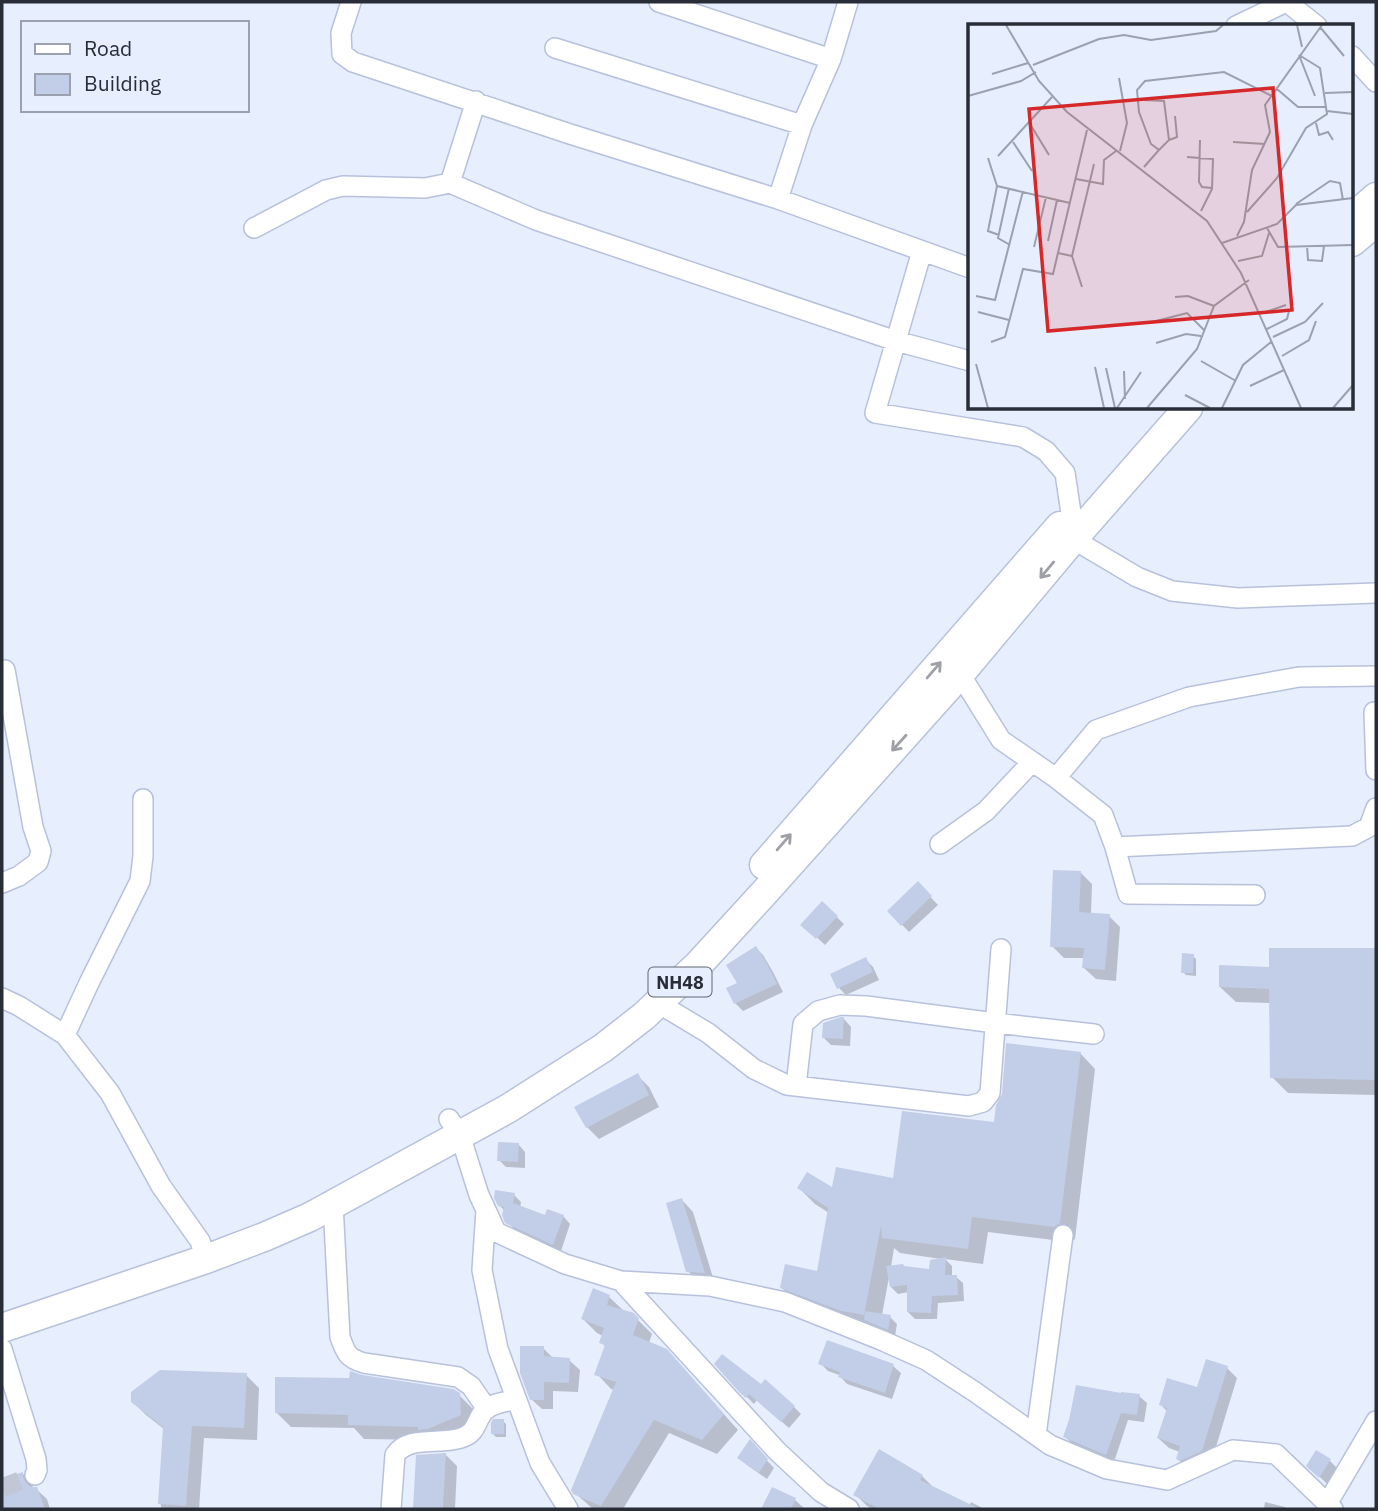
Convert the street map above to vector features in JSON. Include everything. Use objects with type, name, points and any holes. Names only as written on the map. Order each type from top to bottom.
[{"type":"highway","points":[[1354,216],[1376,197]]},
{"type":"highway","points":[[1354,240],[1376,222]]},
{"type":"highway","name":"NH48","points":[[2,1328],[203,1250],[302,1200],[378,1169],[455,1127],[509,1108],[603,1048],[658,1003],[698,965],[960,674],[1161,410]]},
{"type":"highway","name":"NH48","points":[[455,1127],[499,1091],[592,1033],[632,1001],[685,952],[1072,526],[1186,410]]},
{"type":"highway","name":"NH48","points":[[2,1308],[203,1250],[276,1232],[333,1204],[378,1169]]},
{"type":"street","points":[[351,2],[341,33],[342,54],[353,62],[778,199],[968,267]]},
{"type":"street","points":[[659,2],[831,59]]},
{"type":"street","points":[[778,199],[802,125],[831,59],[848,2]]},
{"type":"street","points":[[1240,24],[1287,2],[1314,24]]},
{"type":"street","points":[[555,48],[802,125]]},
{"type":"street","points":[[1354,58],[1376,82]]},
{"type":"street","points":[[450,183],[476,102]]},
{"type":"street","points":[[254,228],[326,190],[343,187],[425,188],[450,183],[537,219],[896,341],[968,360]]},
{"type":"street","points":[[922,251],[876,413],[1023,437],[1046,451],[1065,474],[1072,526],[1137,577],[1172,591],[1238,598],[1376,593]]},
{"type":"street","points":[[2,883],[19,876],[38,862],[41,850],[33,827],[5,670]]},
{"type":"street","points":[[960,674],[1001,740],[1103,815],[1128,894],[1255,895]]},
{"type":"street","points":[[1056,778],[1096,730],[1189,697],[1299,677],[1376,676]]},
{"type":"street","points":[[1374,712],[1376,770]]},
{"type":"street","points":[[940,844],[986,811],[1032,762]]},
{"type":"street","points":[[65,1035],[140,881],[143,799]]},
{"type":"street","points":[[1115,847],[1352,836],[1368,827],[1376,808]]},
{"type":"street","points":[[658,1003],[708,1033],[754,1069],[787,1085],[969,1106],[983,1102],[990,1093],[1001,949]]},
{"type":"street","points":[[2,998],[65,1035],[110,1093],[160,1185],[203,1250]]},
{"type":"street","points":[[796,1086],[803,1024],[818,1011],[839,1005],[1094,1034]]},
{"type":"street","points":[[455,1127],[479,1195],[496,1232],[565,1264],[621,1281],[710,1286],[785,1302],[926,1360],[1051,1445],[1107,1469],[1167,1480],[1233,1450],[1276,1454],[1330,1507],[1376,1420]]},
{"type":"street","points":[[333,1204],[340,1337],[346,1353],[353,1360],[364,1363],[458,1377],[471,1386],[487,1409]]},
{"type":"street","points":[[486,1210],[482,1270],[498,1349],[540,1463],[568,1509]]},
{"type":"street","points":[[1035,1435],[1063,1235]]},
{"type":"street","points":[[621,1281],[777,1451],[821,1492],[849,1509]]},
{"type":"street","points":[[2,1349],[37,1459],[35,1475]]},
{"type":"street","points":[[391,1509],[395,1455],[399,1449],[408,1444],[463,1438],[472,1432],[484,1411],[493,1405],[516,1399]]},
{"type":"building","points":[[1053,870],[1081,871],[1079,912],[1110,914],[1105,970],[1082,968],[1084,948],[1050,947]]},
{"type":"building","points":[[918,881],[932,896],[901,926],[887,911]]},
{"type":"building","points":[[822,901],[838,916],[816,939],[800,925]]},
{"type":"building","points":[[756,946],[777,984],[734,1004],[726,988],[737,983],[726,965]]},
{"type":"building","points":[[1269,948],[1376,948],[1376,1080],[1270,1078],[1269,989],[1219,987],[1219,965],[1269,967]]},
{"type":"building","points":[[1182,953],[1194,954],[1193,973],[1181,973]]},
{"type":"building","points":[[866,957],[873,972],[837,989],[830,974]]},
{"type":"building","points":[[844,1017],[843,1039],[822,1038],[823,1023]]},
{"type":"building","points":[[1006,1043],[1081,1052],[1060,1223],[1054,1227],[972,1217],[968,1249],[882,1238],[881,1226],[864,1315],[841,1311],[780,1288],[785,1264],[817,1271],[828,1208],[797,1188],[807,1172],[832,1187],[836,1167],[893,1178],[902,1111],[994,1122],[996,1105],[1002,1094]]},
{"type":"building","points":[[638,1073],[649,1095],[586,1128],[574,1107]]},
{"type":"building","points":[[498,1142],[519,1143],[518,1162],[497,1161]]},
{"type":"building","points":[[495,1190],[515,1193],[513,1203],[545,1215],[547,1209],[564,1215],[553,1245],[505,1223],[502,1215],[504,1207],[498,1206],[494,1198]]},
{"type":"building","points":[[682,1198],[705,1273],[686,1272],[666,1203]]},
{"type":"building","points":[[946,1257],[945,1275],[957,1275],[958,1295],[932,1296],[931,1313],[907,1312],[907,1285],[890,1287],[886,1266],[903,1264],[929,1269],[930,1260]]},
{"type":"building","points":[[593,1288],[610,1295],[607,1305],[634,1313],[639,1318],[633,1335],[667,1349],[724,1414],[702,1440],[654,1420],[601,1506],[573,1494],[571,1490],[616,1382],[594,1375],[605,1345],[599,1343],[604,1328],[581,1319]]},
{"type":"building","points":[[865,1311],[891,1315],[888,1330],[864,1320]]},
{"type":"building","points":[[827,1340],[894,1364],[885,1393],[838,1377],[840,1372],[818,1364]]},
{"type":"building","points":[[520,1346],[544,1346],[544,1356],[570,1358],[569,1383],[544,1382],[544,1400],[530,1400],[520,1373]]},
{"type":"building","points":[[722,1354],[761,1384],[765,1379],[795,1406],[781,1422],[749,1394],[746,1398],[740,1393],[714,1364]]},
{"type":"building","points":[[1206,1359],[1228,1366],[1202,1451],[1180,1461],[1176,1459],[1180,1446],[1157,1438],[1167,1408],[1159,1405],[1167,1378],[1197,1387]]},
{"type":"building","points":[[160,1370],[247,1373],[244,1428],[192,1426],[186,1506],[158,1504],[163,1427],[131,1402],[131,1392]]},
{"type":"building","points":[[350,1371],[453,1389],[460,1393],[461,1415],[428,1429],[418,1430],[418,1427],[348,1425],[348,1415],[275,1413],[275,1377],[349,1378]]},
{"type":"building","points":[[1076,1385],[1140,1394],[1137,1415],[1121,1413],[1106,1455],[1063,1437]]},
{"type":"building","points":[[493,1419],[504,1419],[504,1434],[491,1434]]},
{"type":"building","points":[[750,1439],[768,1459],[759,1473],[737,1458]]},
{"type":"building","points":[[879,1449],[923,1475],[920,1480],[980,1509],[879,1509],[853,1495]]},
{"type":"building","points":[[1316,1450],[1331,1459],[1319,1478],[1306,1466]]},
{"type":"building","points":[[446,1453],[443,1509],[413,1509],[416,1455]]},
{"type":"building","points":[[23,1472],[26,1483],[37,1487],[45,1509],[2,1509],[2,1479]]},
{"type":"building","points":[[772,1487],[796,1498],[791,1509],[761,1509]]},
{"type":"tunnel","points":[[2,1488],[35,1475]]}]
